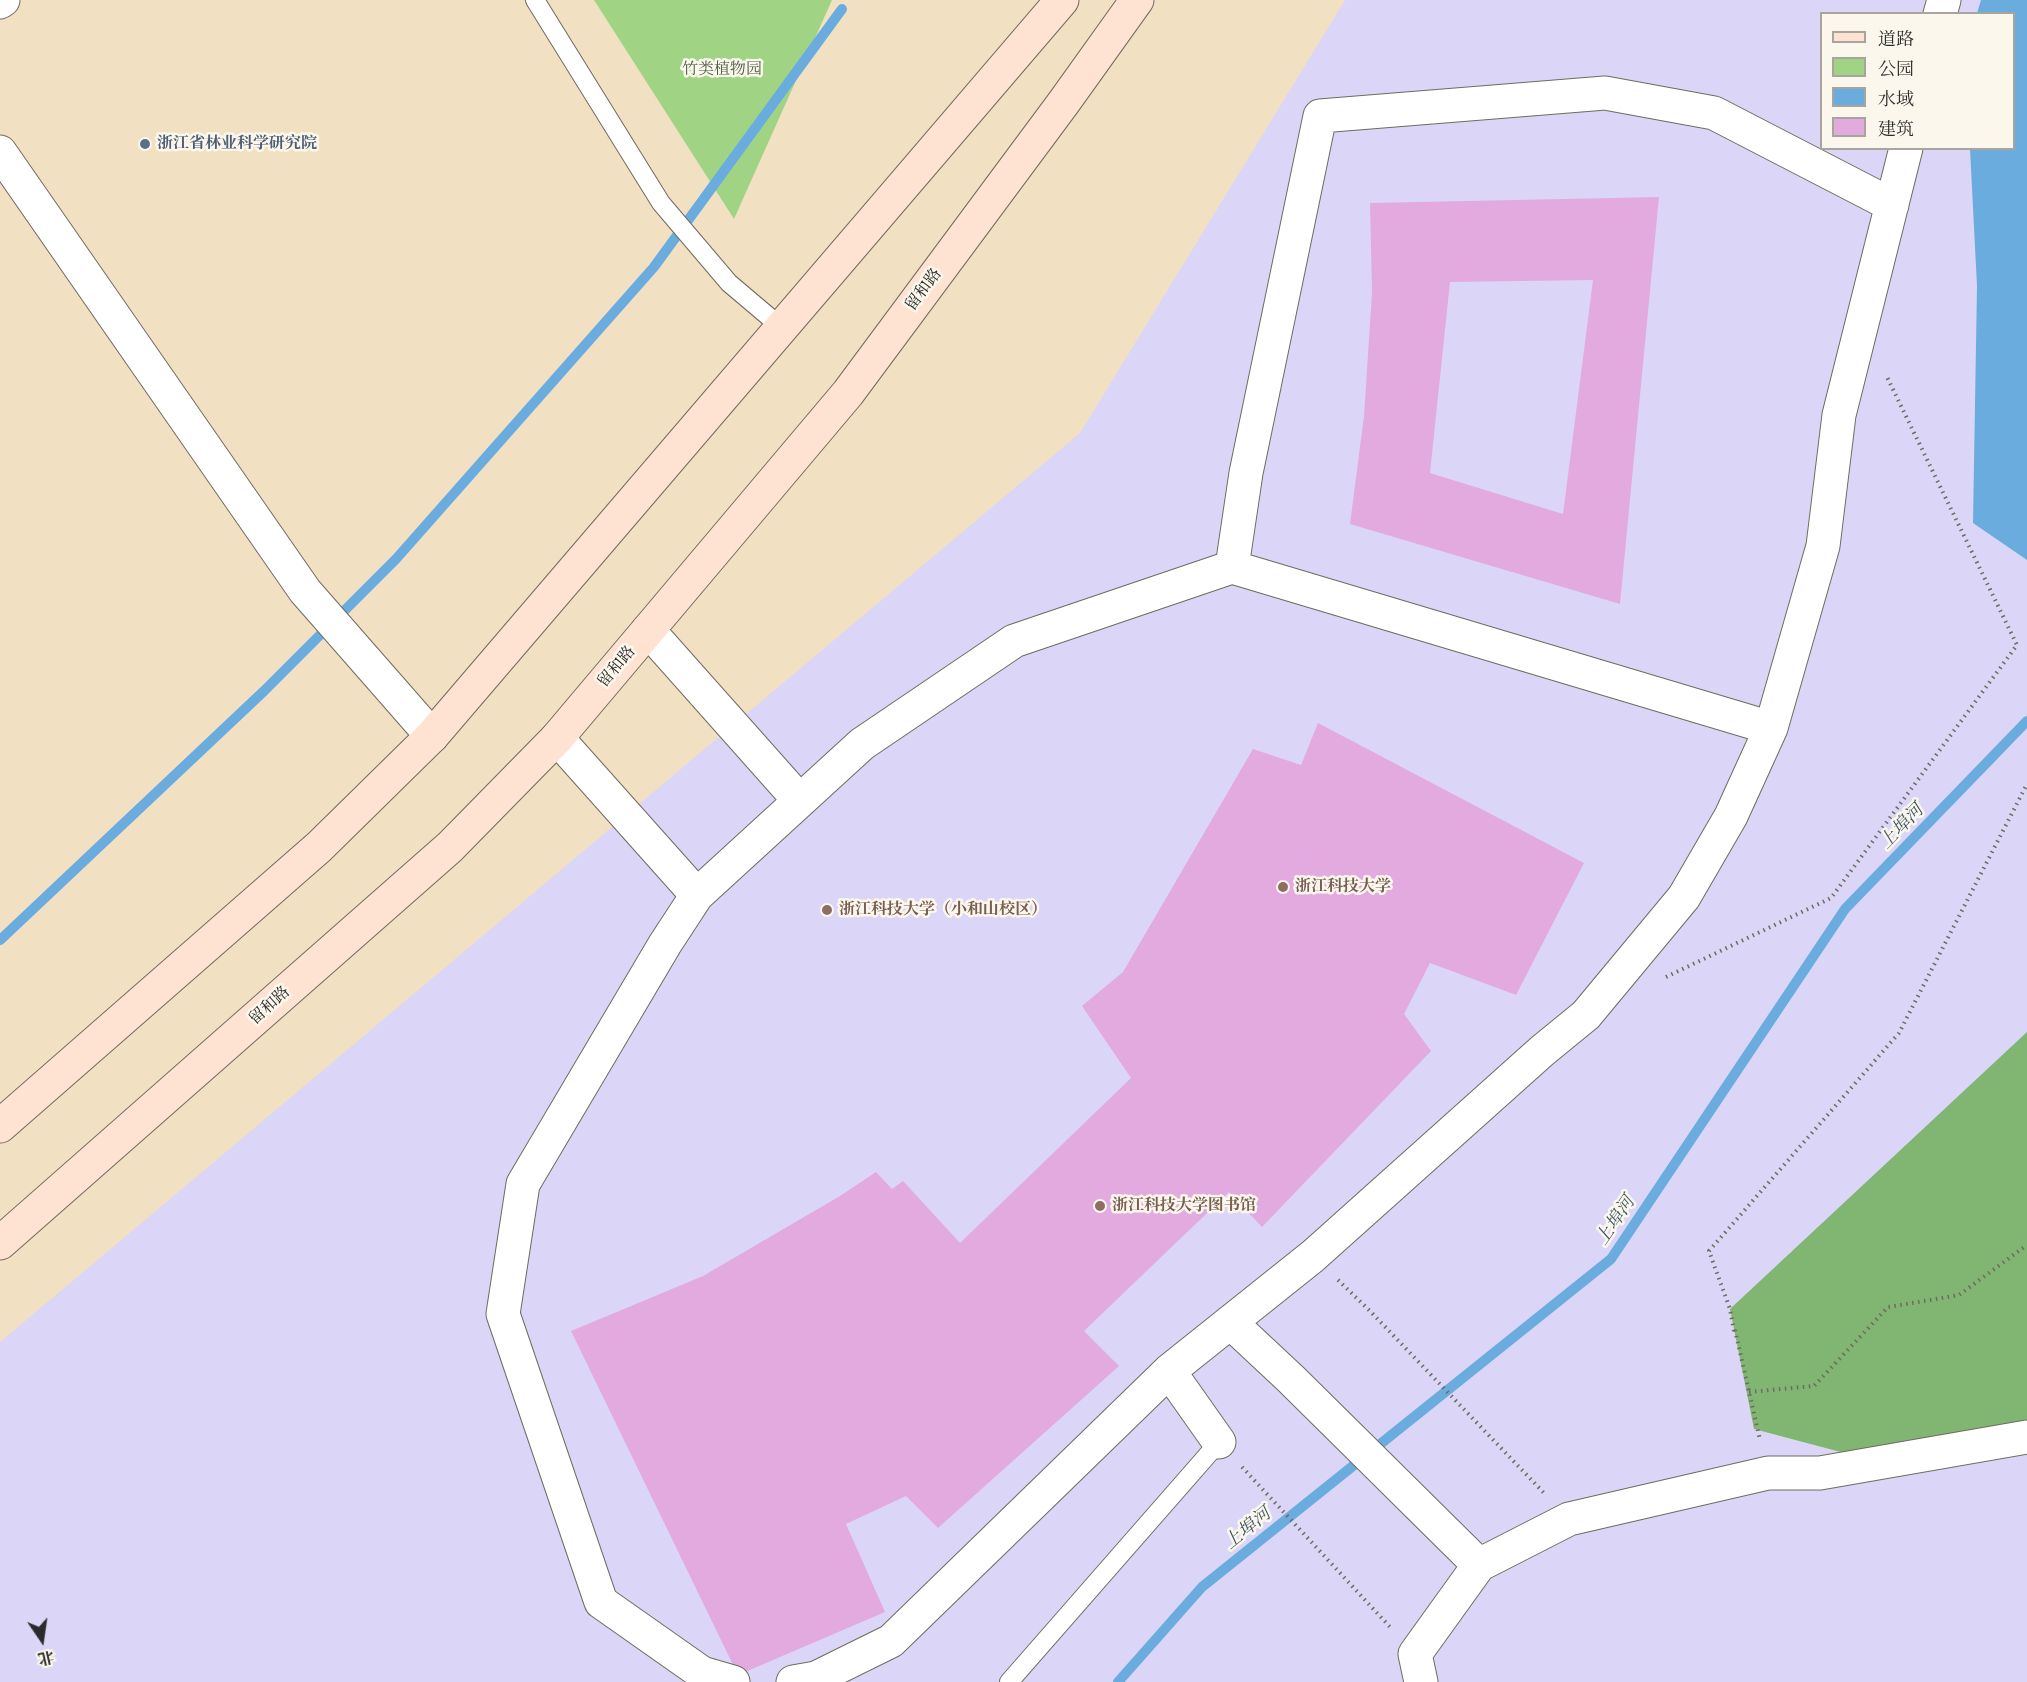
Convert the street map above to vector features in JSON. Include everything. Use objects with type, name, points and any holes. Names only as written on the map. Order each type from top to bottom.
[{"type":"main road","points":[[0,1126],[319,847],[432,736],[1062,0]]},
{"type":"main road","name":"留和路","points":[[0,1244],[450,847],[557,738],[848,393],[1137,0]]},
{"type":"street","points":[[1232,567],[1246,473],[1320,116],[1605,93],[1714,113],[1892,205]]},
{"type":"street","points":[[793,1682],[816,1678],[891,1641],[1169,1371],[1313,1256],[1542,1051],[1586,1015],[1684,897],[1731,816],[1771,728],[1823,546],[1839,415],[1906,150]]},
{"type":"street","points":[[0,152],[305,591],[432,736]]},
{"type":"street","points":[[734,1682],[702,1673],[601,1602],[503,1314],[523,1184],[665,944],[697,895],[862,744],[1014,641],[1232,567],[1771,728]]},
{"type":"street","points":[[648,630],[800,801]]},
{"type":"street","points":[[557,738],[697,895]]},
{"type":"street","points":[[1230,1322],[1291,1379],[1479,1565]]},
{"type":"street","points":[[1169,1371],[1219,1442]]},
{"type":"street","points":[[1418,1668],[1479,1565],[1569,1519],[1768,1473],[1820,1473],[2027,1437]]},
{"type":"lane","points":[[535,0],[661,203],[729,283],[781,327]]},
{"type":"lane","points":[[1008,1682],[1219,1442]]},
{"type":"path","points":[[1660,979],[1831,898],[2017,645],[1884,371]]},
{"type":"path","points":[[1768,1473],[1730,1309],[1709,1251],[1899,1033],[2027,784]]},
{"type":"path","points":[[1749,1392],[1814,1386],[1888,1307],[1959,1294],[2027,1245]]},
{"type":"path","points":[[1313,1256],[1370,1311],[1569,1519]]},
{"type":"path","points":[[1730,1309],[1734,1330]]},
{"type":"path","points":[[1219,1442],[1418,1668]]},
{"type":"shaded area","name":"浙江科技大学","points":[[1345,0],[2027,0],[2027,1682],[0,1682],[0,1342],[1080,433]]},
{"type":"green space","name":"竹类植物园","points":[[594,0],[832,0],[734,219]]},
{"type":"green space","points":[[2027,1032],[2027,1421],[1852,1455],[1754,1429],[1730,1309]]},
{"type":"water","points":[[1981,0],[2027,0],[2027,560],[1973,523],[1977,286],[1970,150],[2015,150],[2015,12],[1977,12]]},
{"type":"building","points":[[1659,197],[1620,604],[1350,524],[1364,416],[1372,292],[1370,203]],"holes":[[[1593,280],[1563,514],[1430,473],[1450,282]]]},
{"type":"building","points":[[1318,723],[1584,863],[1516,995],[1430,963],[1404,1014],[1431,1051],[1262,1227],[1229,1192],[1084,1331],[1119,1366],[938,1528],[906,1496],[846,1524],[885,1612],[738,1675],[571,1331],[703,1276],[840,1196],[876,1172],[892,1189],[903,1181],[960,1243],[1131,1078],[1082,1006],[1123,972],[1253,749],[1301,765]]},
{"type":"waterway","points":[[0,940],[264,691],[396,559],[654,267],[842,9]]},
{"type":"waterway","name":"上埠河","points":[[1118,1682],[1202,1587],[1611,1259],[1845,909],[2027,721]]},
{"type":"place","name":"浙江省林业科学研究院","points":[[145,144]]},
{"type":"place","name":"浙江科技大学","points":[[1283,887]]},
{"type":"place","name":"浙江科技大学（小和山校区）","points":[[827,910]]},
{"type":"place","name":"浙江科技大学图书馆","points":[[1100,1206]]}]
